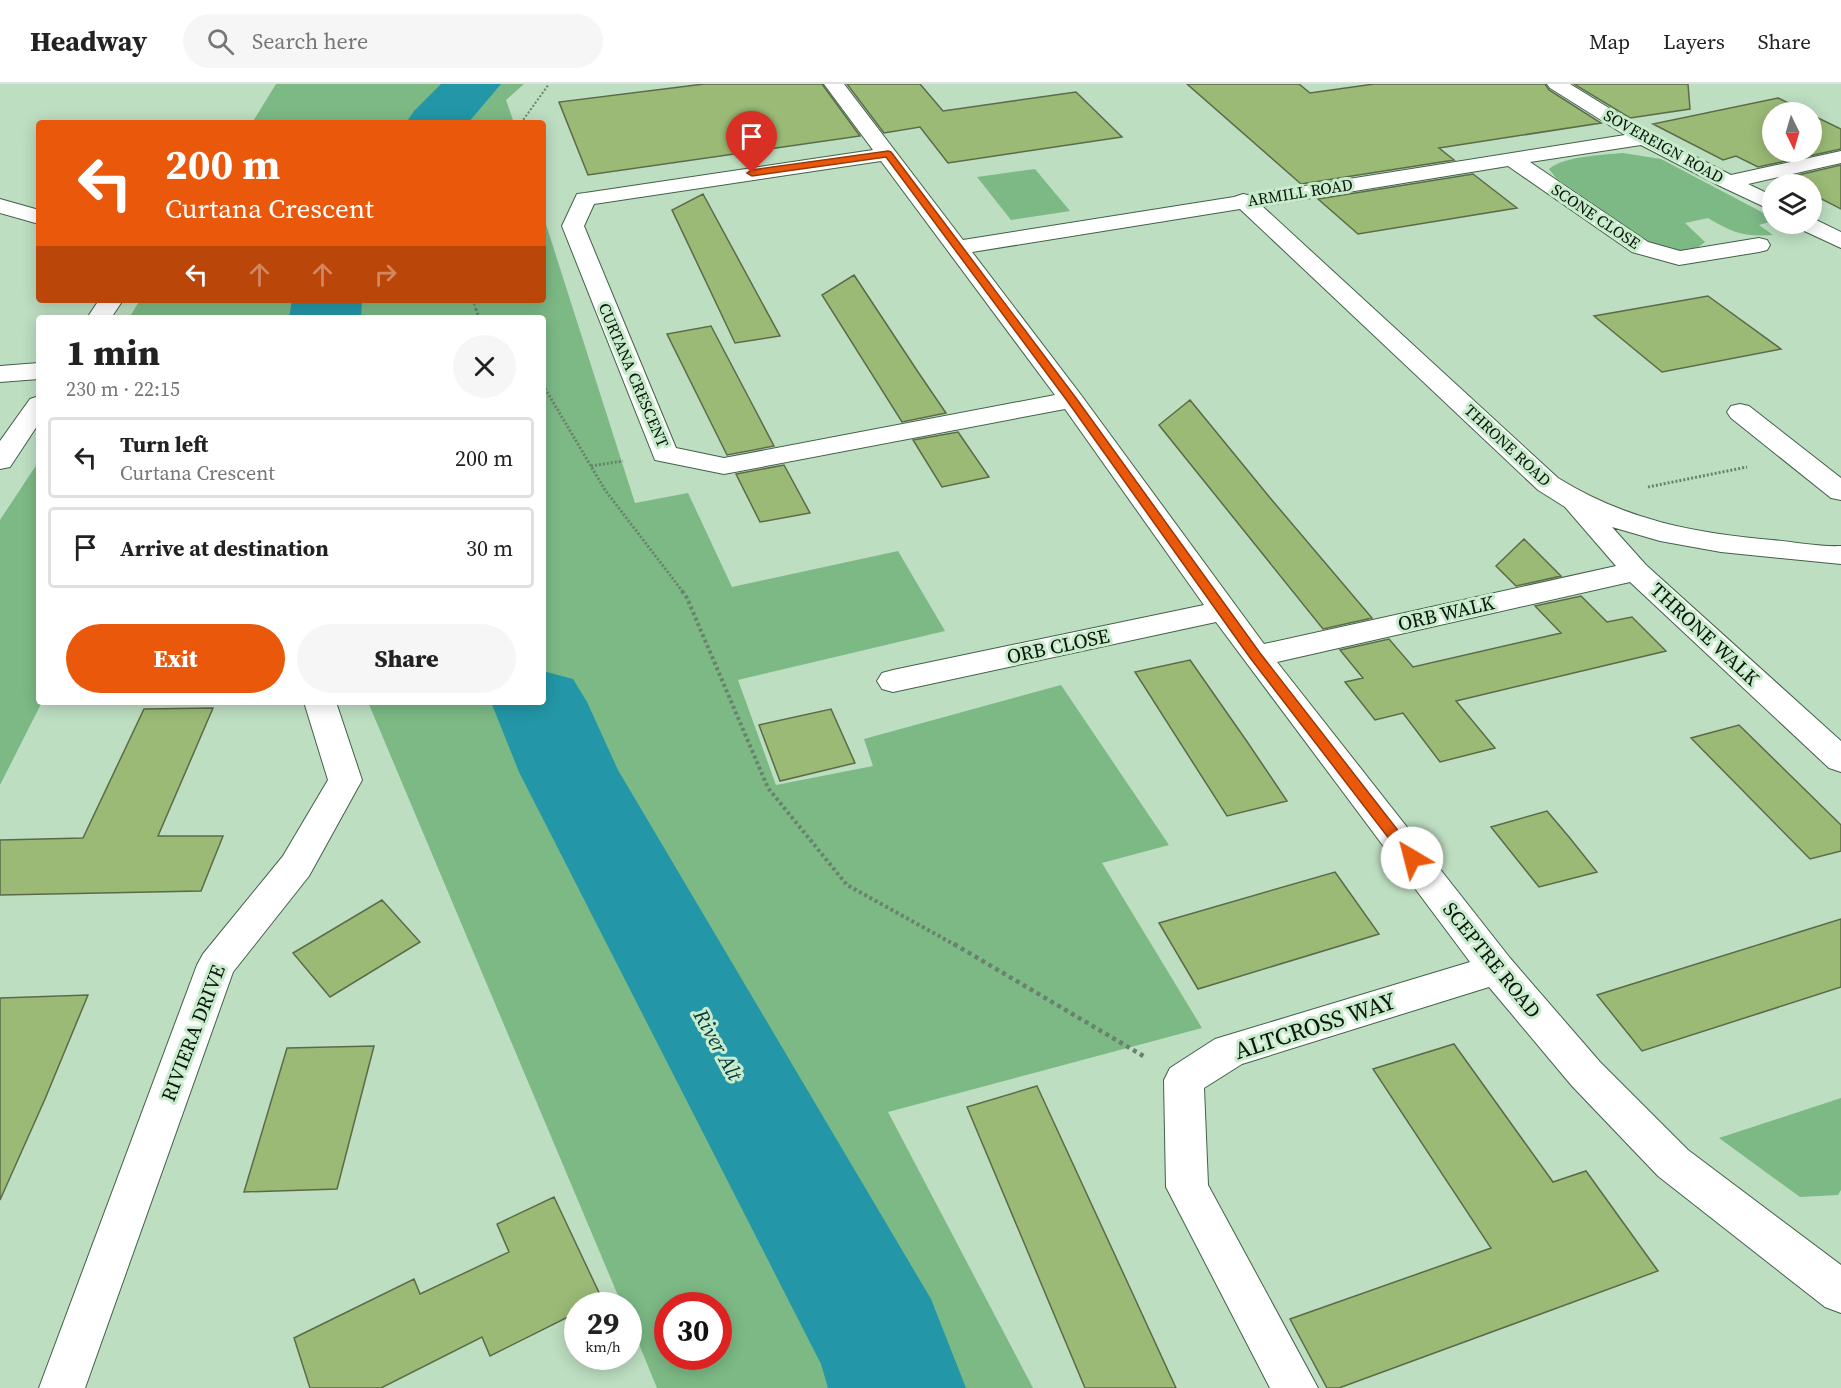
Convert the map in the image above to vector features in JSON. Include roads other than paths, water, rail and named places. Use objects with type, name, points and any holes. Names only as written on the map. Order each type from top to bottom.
[{"type":"street","name":"SCEPTRE ROAD","points":[[834,84],[1072,400],[1256,656],[1497,969],[1586,1074],[1673,1163],[1841,1292]]},
{"type":"street","name":"SOVEREIGN ROAD","points":[[1557,84],[1644,138],[1762,200]]},
{"type":"street","name":"ARMILL ROAD","points":[[956,248],[1243,200],[1644,138]]},
{"type":"street","name":"CURTANA CRESCENT","points":[[888,154],[585,199],[573,226],[665,454],[724,466],[1072,400]]},
{"type":"street","points":[[1727,182],[1841,157]]},
{"type":"street","name":"SCONE CLOSE","points":[[1511,159],[1640,248],[1678,258],[1759,245]]},
{"type":"street","name":"THRONE ROAD","points":[[1243,200],[1548,484],[1574,502],[1649,530],[1756,548],[1841,555]]},
{"type":"street","points":[[0,206],[36,216]]},
{"type":"street","points":[[1822,231],[1841,241]]},
{"type":"street","points":[[0,374],[36,371]]},
{"type":"street","points":[[0,461],[36,408]]},
{"type":"street","points":[[1740,412],[1841,492]]},
{"type":"street","name":"THRONE WALK","points":[[1574,502],[1636,571],[1841,760]]},
{"type":"street","name":"ORB WALK","points":[[1256,656],[1636,571]]},
{"type":"street","name":"ORB CLOSE","points":[[893,681],[1223,611]]},
{"type":"street","name":"RIVIERA DRIVE","points":[[62,1388],[216,965],[296,866],[345,780],[321,705]]},
{"type":"street","name":"ALTCROSS WAY","points":[[1294,1388],[1187,1187],[1184,1080],[1228,1051],[1497,969]]},
{"type":"waterway","name":"River Alt","points":[[438,120],[473,84]]},
{"type":"waterway","name":"River Alt","points":[[325,315],[327,303]]},
{"type":"waterway","name":"River Alt","points":[[540,705],[569,772],[883,1346],[897,1388]]}]
